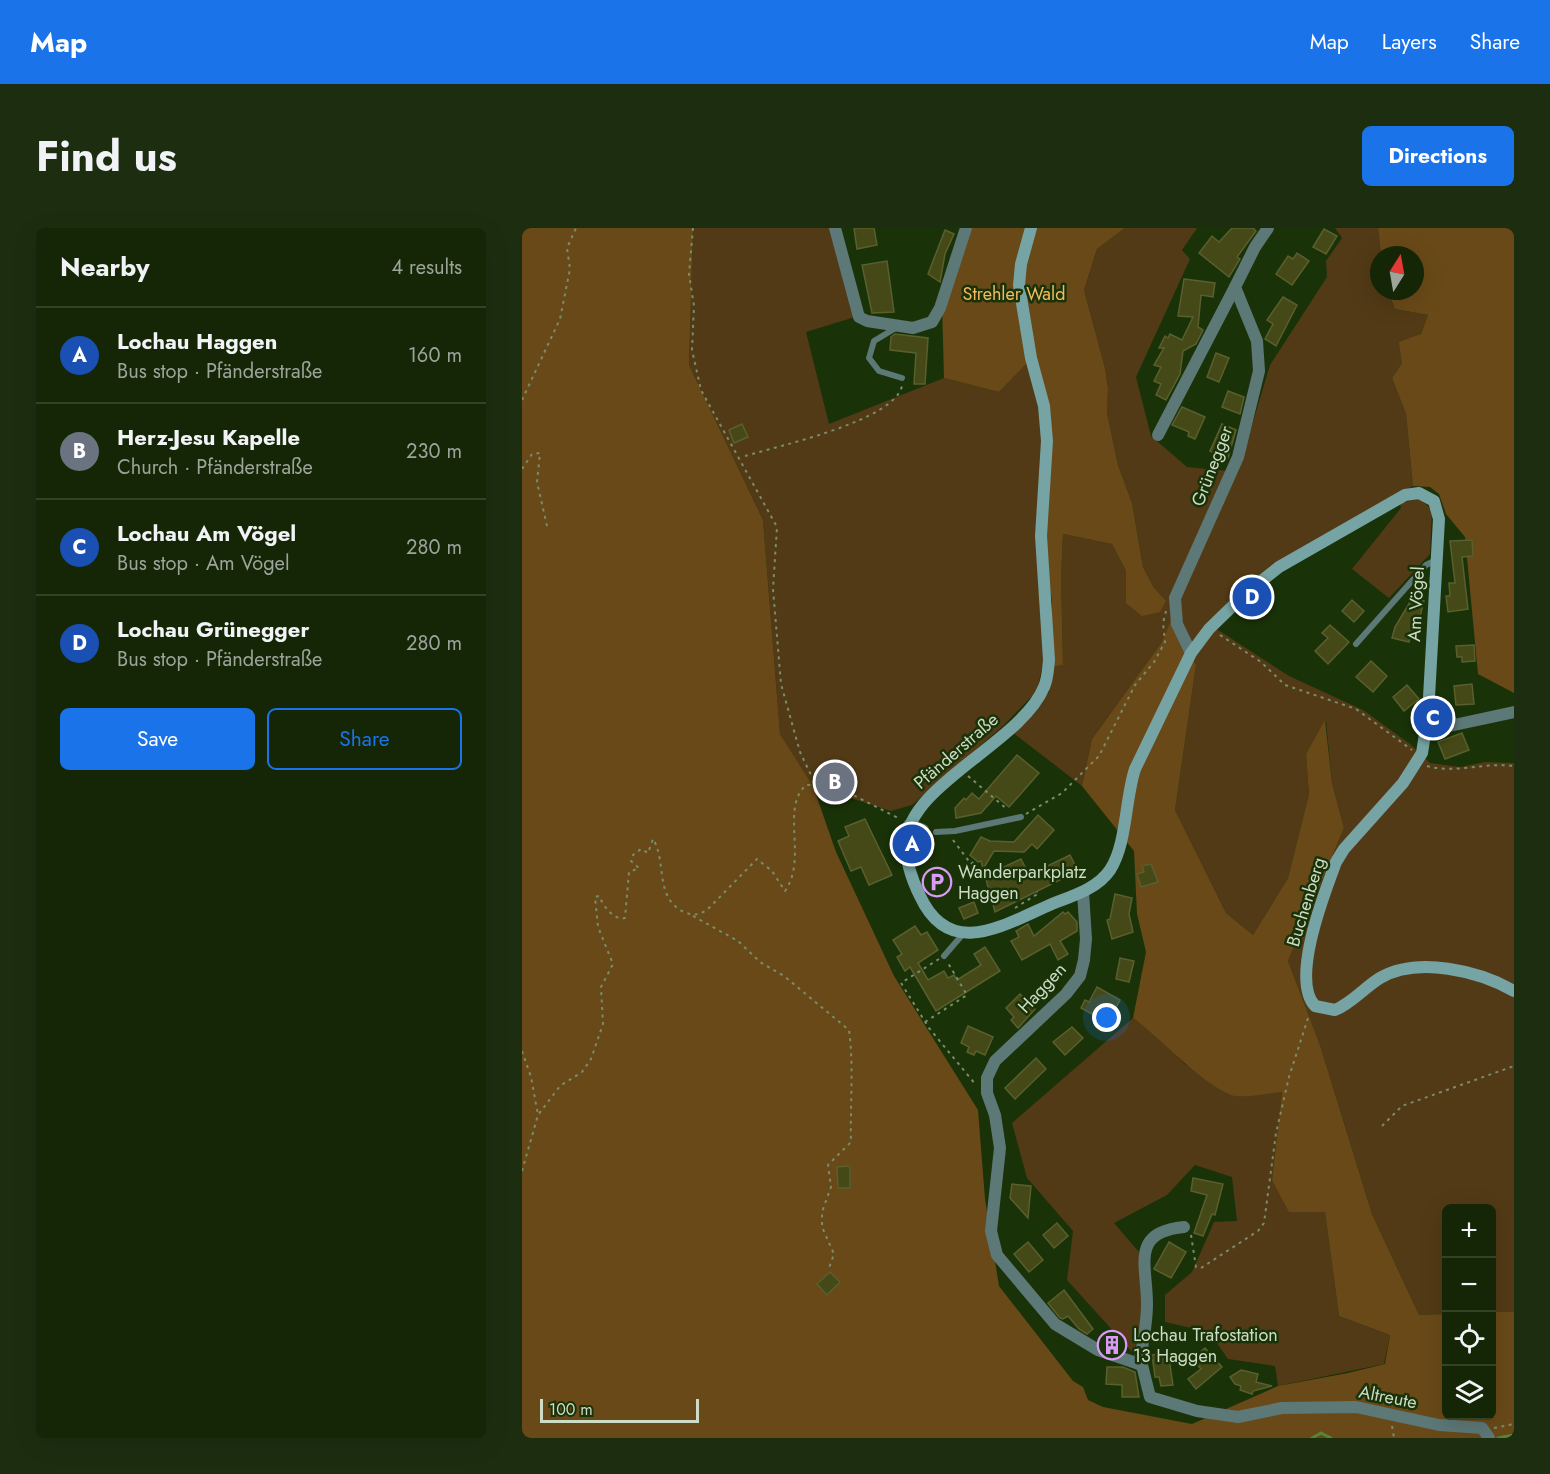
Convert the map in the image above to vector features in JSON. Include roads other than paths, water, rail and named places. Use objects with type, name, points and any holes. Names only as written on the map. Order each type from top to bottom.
[{"type":"street","points":[[835,228],[859,317],[867,321],[904,328],[925,326],[937,315],[966,228]]},
{"type":"street","name":"Pfänderstraße","points":[[909,825],[923,804],[1019,719],[1039,696],[1048,674],[1048,637],[1041,536],[1047,441],[1044,406],[1031,358],[1019,285],[1021,264],[1031,228]]},
{"type":"street","points":[[1158,435],[1255,247],[1268,228]]},
{"type":"street","name":"Grünegger","points":[[1191,653],[1180,634],[1174,610],[1177,592],[1238,457],[1257,381],[1259,348],[1235,287]]},
{"type":"street","name":"Am Vögel","points":[[1191,653],[1209,628],[1246,593],[1279,567],[1405,495],[1419,493],[1434,501],[1438,514],[1437,559],[1427,728],[1419,761],[1371,819]]},
{"type":"street","points":[[923,830],[909,825],[906,843],[909,865],[922,900],[942,926],[963,934],[990,930],[1083,892],[1104,877],[1115,860],[1128,789],[1135,769],[1191,653]]},
{"type":"street","points":[[1427,728],[1440,728],[1514,712]]},
{"type":"street","name":"Buchenberg","points":[[1371,819],[1340,855],[1328,882],[1307,960],[1307,984],[1313,1004],[1335,1010],[1382,977],[1419,967],[1481,977],[1514,991]]},
{"type":"street","name":"Haggen","points":[[1083,892],[1086,939],[1080,976],[1066,994],[995,1061],[987,1078],[987,1093],[995,1115],[1000,1142],[998,1182],[991,1226],[998,1255],[1060,1329],[1108,1354],[1139,1364]]},
{"type":"street","points":[[1139,1364],[1147,1309],[1143,1262],[1146,1247],[1151,1239],[1162,1230],[1184,1227]]},
{"type":"street","name":"Altreute","points":[[1139,1364],[1145,1370],[1148,1392],[1154,1400],[1197,1411],[1238,1417],[1282,1408],[1356,1407],[1439,1425],[1473,1426],[1488,1434]]},
{"type":"lane","points":[[902,378],[879,371],[871,362],[869,352],[878,336],[904,328]]},
{"type":"lane","points":[[1356,644],[1426,565],[1437,559]]},
{"type":"lane","points":[[936,832],[1021,817]]},
{"type":"lane","points":[[944,956],[963,934]]},
{"type":"waterway","points":[[1312,1438],[1321,1433],[1331,1438]]},
{"type":"waterway","points":[[1498,1438],[1514,1435]]},
{"type":"place","name":"Lochau Grünegger","points":[[1252,597]]},
{"type":"place","name":"Lochau Am Vögel","points":[[1433,718]]},
{"type":"place","name":"Herz-Jesu Kapelle","points":[[835,782]]},
{"type":"place","name":"Lochau Haggen","points":[[912,844]]},
{"type":"place","name":"Wanderparkplatz Haggen","points":[[937,882]]},
{"type":"place","name":"Lochau Trafostation 13 Haggen","points":[[1112,1345]]},
{"type":"park label","name":"Strehler Wald","points":[[1014,294]]}]
